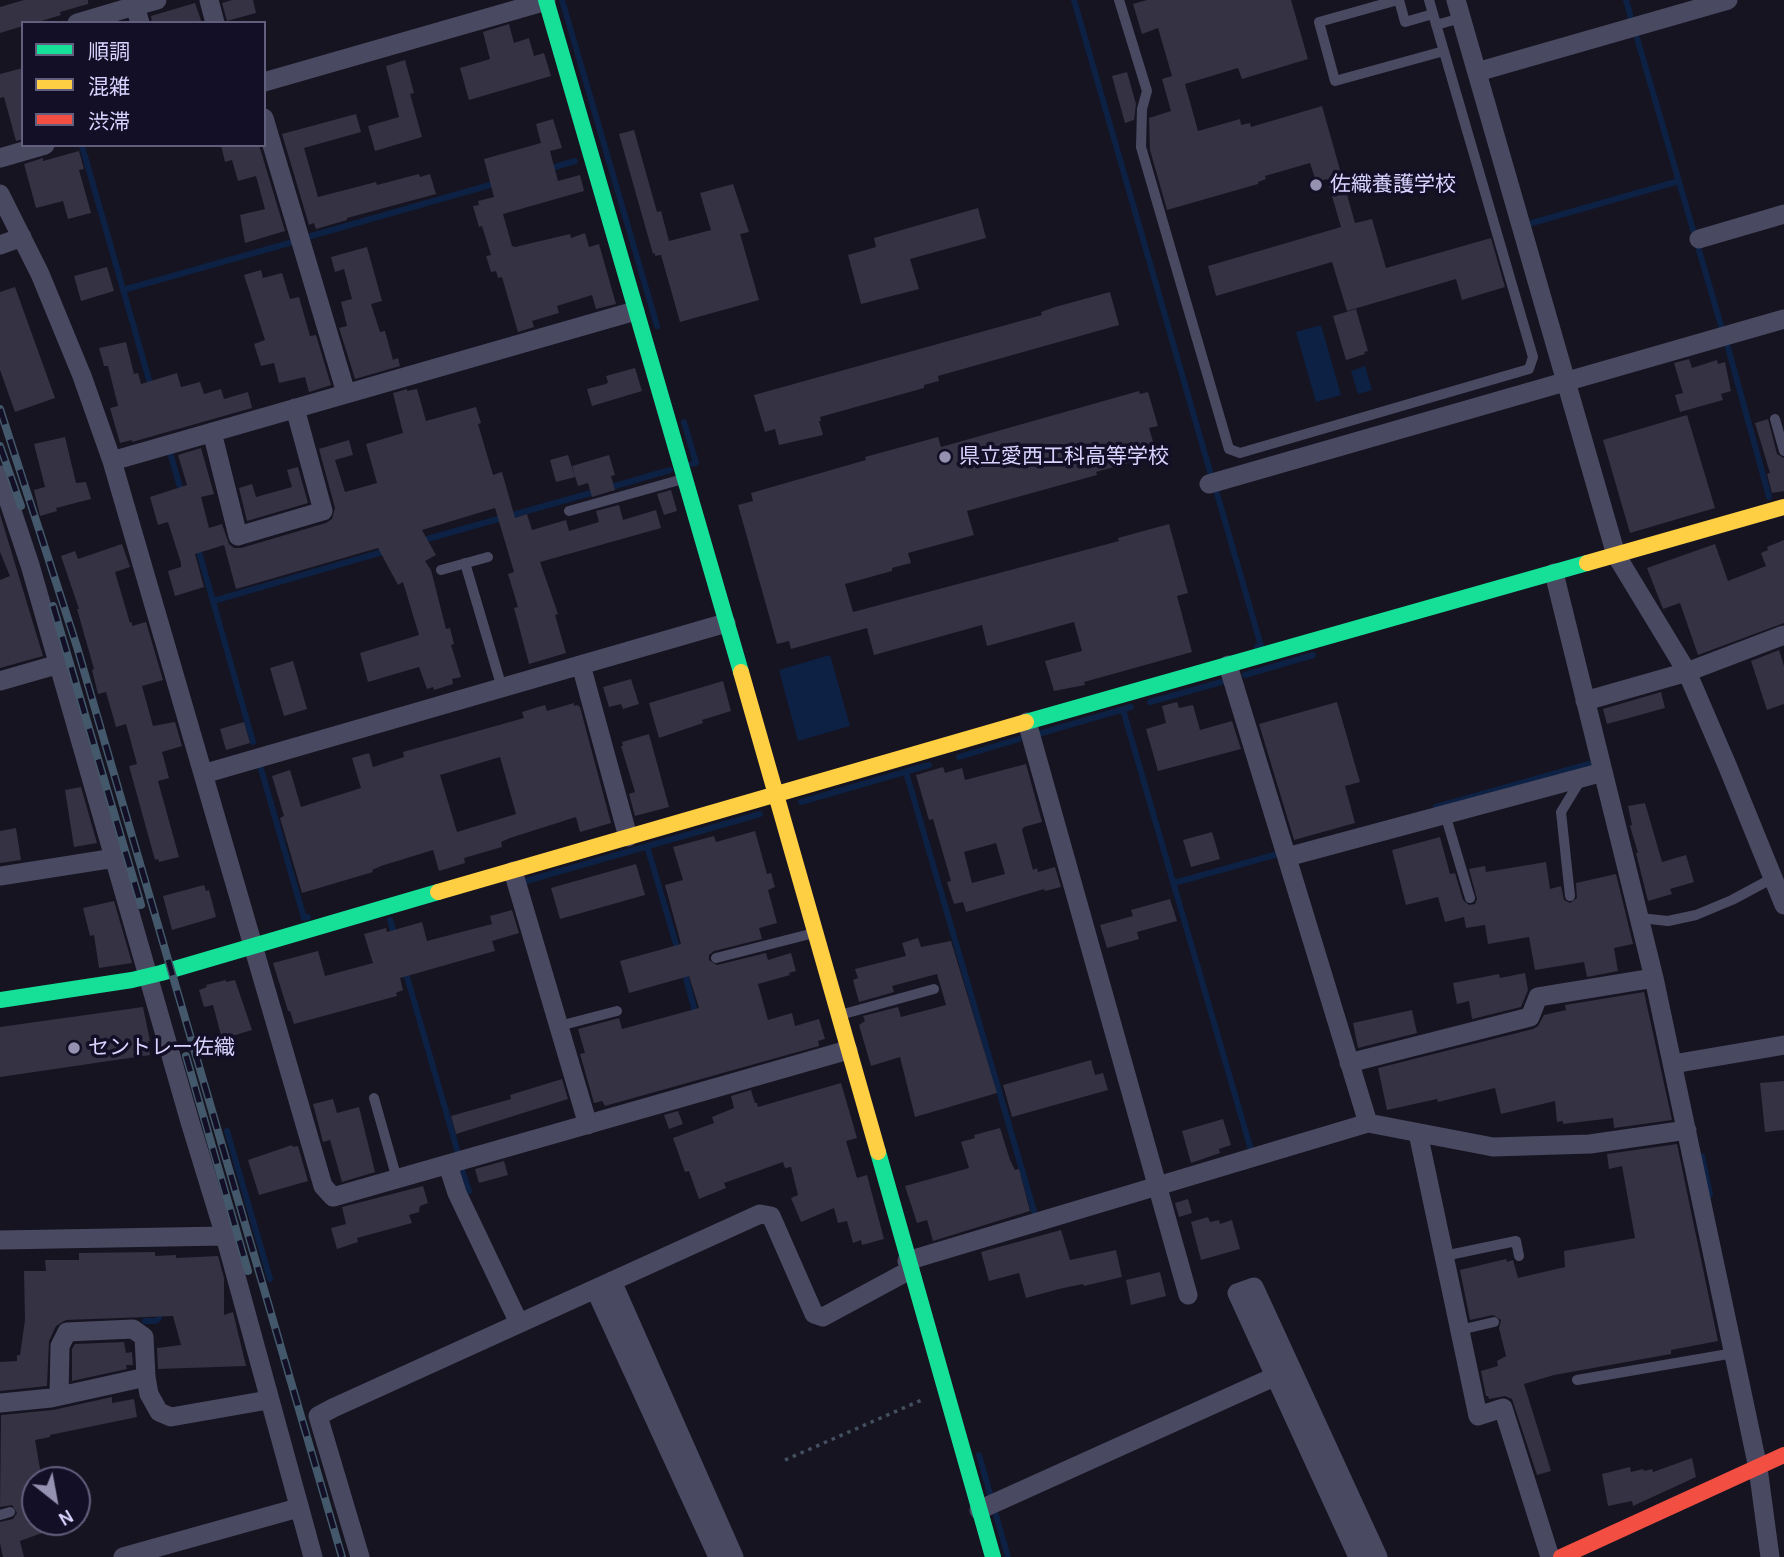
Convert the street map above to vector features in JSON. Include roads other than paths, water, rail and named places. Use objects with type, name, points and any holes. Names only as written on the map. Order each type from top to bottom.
[{"type":"street","points":[[90,21],[138,14],[157,0]]},
{"type":"street","points":[[209,0],[214,21]]},
{"type":"street","points":[[1477,72],[1728,0]]},
{"type":"street","points":[[266,81],[546,1],[776,793],[993,1557]]},
{"type":"street","points":[[1459,9],[1616,555],[1687,672],[1784,905]]},
{"type":"street","points":[[266,125],[346,393]]},
{"type":"street","points":[[0,158],[38,147]]},
{"type":"street","points":[[0,194],[40,274],[82,376],[112,461],[323,1186],[333,1197],[848,1050]]},
{"type":"street","points":[[1699,239],[1784,214]]},
{"type":"street","points":[[0,245],[22,237]]},
{"type":"street","points":[[112,461],[635,311]]},
{"type":"street","points":[[1209,484],[1784,319]]},
{"type":"street","points":[[212,432],[238,536],[323,511],[296,408]]},
{"type":"street","points":[[0,475],[27,555],[225,1236],[313,1557]]},
{"type":"street","points":[[0,1000],[148,976],[776,793],[1784,507]]},
{"type":"street","points":[[1554,573],[1640,918],[1673,1064],[1758,1468],[1770,1557]]},
{"type":"street","points":[[203,774],[726,623]]},
{"type":"street","points":[[1585,701],[1687,672],[1784,635]]},
{"type":"street","points":[[0,681],[59,664]]},
{"type":"street","points":[[581,665],[628,837]]},
{"type":"street","points":[[1228,665],[1368,1124]]},
{"type":"street","points":[[1027,722],[1188,1295]]},
{"type":"street","points":[[1287,857],[1603,772]]},
{"type":"street","points":[[0,876],[115,858]]},
{"type":"street","points":[[513,871],[588,1125]]},
{"type":"street","points":[[1349,1063],[1530,1017],[1538,997],[1654,978]]},
{"type":"street","points":[[1673,1064],[1784,1045]]},
{"type":"street","points":[[360,1557],[318,1416],[760,1214],[771,1216],[814,1314],[822,1317],[908,1265],[1368,1124],[1493,1147],[1590,1144],[1687,1130]]},
{"type":"street","points":[[1418,1133],[1478,1416],[1503,1408],[1550,1557]]},
{"type":"street","points":[[448,1165],[457,1193],[519,1323]]},
{"type":"street","points":[[0,1240],[225,1236]]},
{"type":"street","points":[[603,1285],[718,1557]]},
{"type":"street","points":[[603,1285],[734,1557]]},
{"type":"street","points":[[1358,1557],[1237,1293],[1254,1287],[1378,1557]]},
{"type":"street","points":[[59,1396],[60,1346],[67,1332],[133,1329],[145,1337],[149,1394],[159,1412],[171,1417],[268,1400]]},
{"type":"street","points":[[979,1510],[1276,1376]]},
{"type":"street","points":[[0,1403],[59,1396],[146,1377]]},
{"type":"street","points":[[1561,1557],[1784,1455]]},
{"type":"street","points":[[123,1557],[298,1508]]},
{"type":"lane","points":[[1119,0],[1147,91],[1142,109],[1141,147],[1229,449],[1240,453],[1529,369],[1533,357],[1429,0]]},
{"type":"lane","points":[[1444,51],[1335,81],[1319,22],[1399,0],[1405,22],[1435,19],[1459,9]]},
{"type":"lane","points":[[1775,419],[1784,451]]},
{"type":"lane","points":[[569,511],[684,479]]},
{"type":"lane","points":[[441,570],[488,557]]},
{"type":"lane","points":[[465,564],[502,688]]},
{"type":"lane","points":[[1570,896],[1561,811],[1582,778]]},
{"type":"lane","points":[[1445,814],[1469,898]]},
{"type":"lane","points":[[1640,918],[1668,921],[1696,915],[1773,878]]},
{"type":"lane","points":[[716,958],[815,932]]},
{"type":"lane","points":[[838,1016],[934,989]]},
{"type":"lane","points":[[559,1026],[617,1011]]},
{"type":"lane","points":[[374,1098],[397,1179]]},
{"type":"lane","points":[[1444,1256],[1516,1241],[1519,1256]]},
{"type":"lane","points":[[1460,1329],[1493,1322]]},
{"type":"lane","points":[[1577,1380],[1734,1353]]},
{"type":"water","points":[[1321,325],[1341,395],[1316,402],[1296,332]]},
{"type":"water","points":[[1365,366],[1372,390],[1358,394],[1351,371]]},
{"type":"water","points":[[830,655],[850,726],[798,741],[779,670]]},
{"type":"waterway","points":[[562,0],[657,326]]},
{"type":"waterway","points":[[1074,0],[1211,475]]},
{"type":"waterway","points":[[1626,0],[1631,18]]},
{"type":"waterway","points":[[1637,38],[1722,329]]},
{"type":"waterway","points":[[82,147],[151,387]]},
{"type":"waterway","points":[[548,169],[575,161]]},
{"type":"waterway","points":[[1532,223],[1679,181]]},
{"type":"waterway","points":[[311,236],[497,183]]},
{"type":"waterway","points":[[123,290],[293,242]]},
{"type":"waterway","points":[[1727,344],[1769,497]]},
{"type":"waterway","points":[[684,422],[696,463],[691,464]]},
{"type":"waterway","points":[[171,456],[182,494]]},
{"type":"waterway","points":[[608,488],[670,470]]},
{"type":"waterway","points":[[1216,490],[1261,646],[1257,647]]},
{"type":"waterway","points":[[420,541],[598,491]]},
{"type":"waterway","points":[[197,545],[253,742]]},
{"type":"waterway","points":[[213,601],[386,551]]},
{"type":"waterway","points":[[1245,675],[1313,655]]},
{"type":"waterway","points":[[1150,702],[1225,681]]},
{"type":"waterway","points":[[1038,734],[1131,707]]},
{"type":"waterway","points":[[1123,710],[1251,1150]]},
{"type":"waterway","points":[[959,757],[1019,739]]},
{"type":"waterway","points":[[1436,807],[1589,764]]},
{"type":"waterway","points":[[801,802],[929,765]]},
{"type":"waterway","points":[[261,769],[304,918],[308,917]]},
{"type":"waterway","points":[[906,772],[1034,1211]]},
{"type":"waterway","points":[[526,881],[760,814]]},
{"type":"waterway","points":[[647,846],[678,951]]},
{"type":"waterway","points":[[1174,883],[1278,854]]},
{"type":"waterway","points":[[390,920],[395,936]]},
{"type":"waterway","points":[[405,970],[458,1153]]},
{"type":"waterway","points":[[684,971],[696,1015]]},
{"type":"waterway","points":[[227,1131],[270,1279]]},
{"type":"waterway","points":[[1702,1156],[1710,1195]]},
{"type":"waterway","points":[[462,1170],[469,1191]]},
{"type":"waterway","points":[[145,1321],[156,1321],[159,1311]]},
{"type":"waterway","points":[[979,1455],[991,1497]]},
{"type":"waterway","points":[[995,1512],[1008,1557]]},
{"type":"railway","points":[[0,409],[77,647],[342,1557]]},
{"type":"railway","points":[[0,446],[21,506]]},
{"type":"railway","points":[[53,606],[141,905]]},
{"type":"railway","points":[[186,1056],[248,1271]]},
{"type":"place","name":"佐織養護学校","points":[[1316,185]]},
{"type":"place","name":"県立愛西工科高等学校","points":[[945,457]]},
{"type":"place","name":"セントレー佐織","points":[[74,1048]]}]
